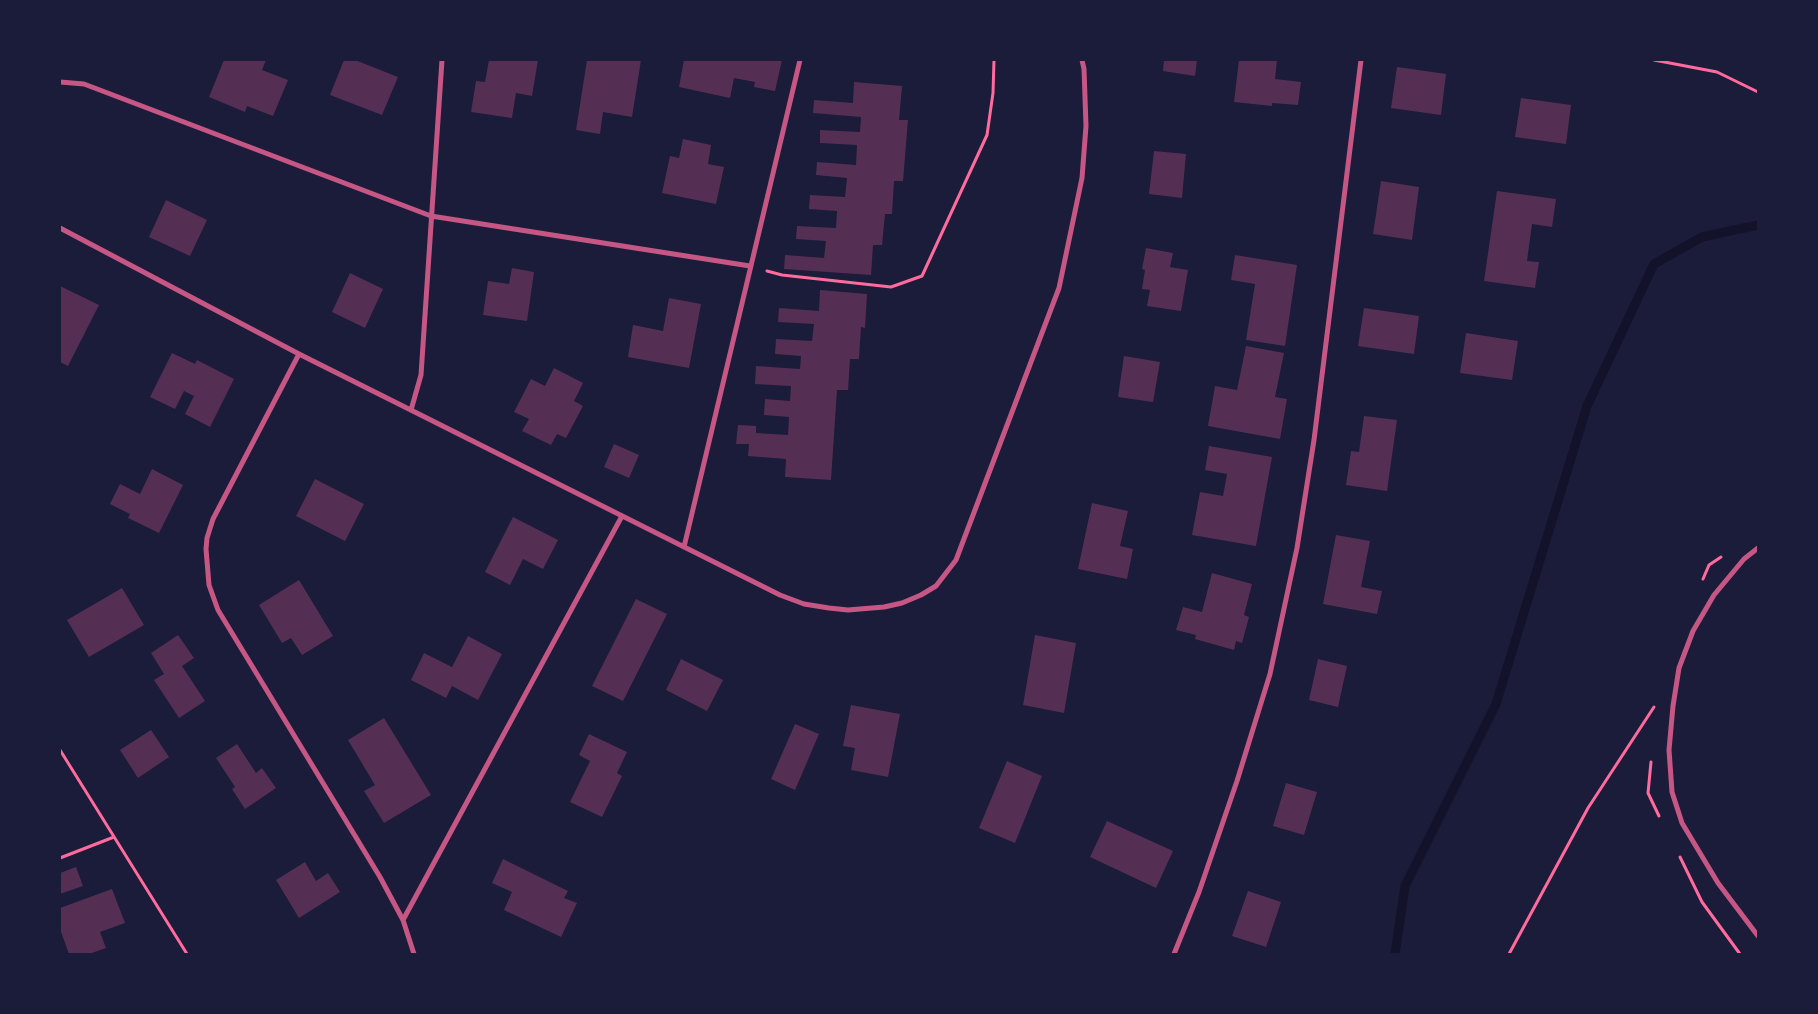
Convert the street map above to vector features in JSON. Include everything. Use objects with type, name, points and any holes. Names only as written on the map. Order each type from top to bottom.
[{"type":"street","points":[[411,410],[421,375],[442,60]]},
{"type":"street","points":[[684,546],[800,60]]},
{"type":"street","points":[[60,228],[299,354],[780,595],[804,604],[848,610],[866,609],[902,603],[936,586],[947,574],[962,549],[1059,288],[1082,178],[1086,126],[1082,60]]},
{"type":"street","points":[[1174,954],[1199,892],[1237,782],[1270,674],[1295,557],[1315,430],[1361,60]]},
{"type":"street","points":[[60,82],[84,84],[431,216],[750,266]]},
{"type":"street","points":[[299,354],[213,519],[206,543],[208,585],[218,610],[380,877],[403,920],[414,954]]},
{"type":"street","points":[[403,920],[622,516]]},
{"type":"street","points":[[1758,548],[1744,559],[1714,595],[1693,630],[1679,668],[1669,750],[1672,792],[1682,823],[1718,883],[1758,936]]},
{"type":"path","points":[[750,266],[782,275],[891,287],[922,276],[987,136],[993,93],[994,60]]},
{"type":"path","points":[[1654,60],[1717,72],[1758,92]]},
{"type":"path","points":[[1509,954],[1588,808],[1656,704]]},
{"type":"path","points":[[60,750],[187,954]]},
{"type":"path","points":[[60,858],[114,838]]},
{"type":"building","points":[[224,60],[266,60],[262,70],[288,80],[273,116],[247,106],[245,112],[209,97]]},
{"type":"building","points":[[344,60],[355,60],[398,77],[382,115],[330,95]]},
{"type":"building","points":[[489,60],[538,60],[532,96],[516,93],[512,118],[471,112],[476,81],[485,82]]},
{"type":"building","points":[[587,60],[641,60],[632,117],[603,112],[600,134],[576,130]]},
{"type":"building","points":[[684,60],[782,60],[775,91],[754,87],[755,82],[734,78],[730,98],[679,87]]},
{"type":"building","points":[[1164,60],[1197,60],[1195,76],[1163,71]]},
{"type":"building","points":[[1239,60],[1277,60],[1275,79],[1301,82],[1298,105],[1272,103],[1272,106],[1234,102]]},
{"type":"building","points":[[1397,67],[1446,74],[1441,115],[1391,108]]},
{"type":"building","points":[[854,82],[902,86],[899,120],[908,120],[903,181],[894,181],[892,214],[885,214],[882,245],[873,245],[871,275],[784,269],[785,255],[824,258],[826,241],[796,239],[797,226],[836,228],[837,211],[809,209],[810,195],[845,197],[847,178],[816,175],[817,162],[856,165],[857,145],[820,143],[820,130],[860,132],[861,117],[813,113],[814,100],[853,103]]},
{"type":"building","points":[[1521,98],[1571,105],[1566,144],[1515,137]]},
{"type":"building","points":[[683,139],[711,145],[708,164],[724,167],[716,204],[662,193],[670,156],[679,158]]},
{"type":"building","points":[[1154,151],[1186,154],[1182,198],[1149,194]]},
{"type":"building","points":[[1381,181],[1419,187],[1412,240],[1373,234]]},
{"type":"building","points":[[1497,191],[1556,199],[1552,227],[1532,224],[1527,261],[1539,262],[1535,288],[1484,281]]},
{"type":"building","points":[[166,200],[207,220],[190,256],[149,237]]},
{"type":"building","points":[[1146,248],[1173,253],[1170,267],[1188,270],[1181,311],[1147,306],[1150,290],[1142,289],[1145,270],[1142,269]]},
{"type":"building","points":[[1235,255],[1297,265],[1285,346],[1246,340],[1255,284],[1231,280]]},
{"type":"building","points":[[512,268],[534,272],[527,321],[483,315],[488,281],[509,284]]},
{"type":"building","points":[[350,273],[383,289],[365,328],[332,312]]},
{"type":"building","points":[[60,286],[99,305],[68,366],[60,362]]},
{"type":"building","points":[[820,290],[867,294],[865,328],[861,327],[859,359],[850,359],[848,390],[837,390],[831,480],[785,477],[786,459],[748,456],[749,444],[736,444],[738,425],[756,426],[756,433],[788,435],[789,417],[764,415],[765,399],[790,401],[791,386],[755,384],[756,366],[800,369],[801,356],[775,354],[776,339],[812,341],[814,324],[778,322],[779,308],[819,311]]},
{"type":"building","points":[[669,298],[701,304],[689,368],[628,357],[633,325],[663,331]]},
{"type":"building","points":[[1364,308],[1419,316],[1414,354],[1358,346]]},
{"type":"building","points":[[1466,333],[1518,341],[1512,380],[1460,373]]},
{"type":"building","points":[[1246,346],[1284,353],[1275,397],[1287,399],[1280,439],[1208,426],[1215,386],[1237,390]]},
{"type":"building","points":[[172,353],[195,364],[197,360],[234,379],[210,427],[185,414],[194,396],[184,391],[175,409],[150,397]]},
{"type":"building","points":[[1124,356],[1160,362],[1153,402],[1118,397]]},
{"type":"building","points":[[554,368],[583,383],[574,401],[583,406],[566,438],[557,434],[551,445],[522,431],[529,419],[514,412],[531,379],[545,386]]},
{"type":"building","points":[[1364,416],[1397,420],[1387,491],[1346,485],[1351,451],[1359,452]]},
{"type":"building","points":[[614,444],[639,455],[629,478],[604,467]]},
{"type":"building","points":[[1209,446],[1272,457],[1256,546],[1192,535],[1200,492],[1223,496],[1227,474],[1205,470]]},
{"type":"building","points":[[152,469],[183,485],[159,533],[128,518],[130,514],[110,504],[120,484],[140,494]]},
{"type":"building","points":[[315,479],[364,504],[345,541],[296,516]]},
{"type":"building","points":[[1092,503],[1128,511],[1120,546],[1133,549],[1127,579],[1078,569]]},
{"type":"building","points":[[513,517],[558,540],[543,569],[523,559],[510,585],[485,572]]},
{"type":"building","points":[[1336,535],[1370,541],[1361,587],[1382,591],[1377,614],[1323,604]]},
{"type":"building","points":[[1212,573],[1252,584],[1244,615],[1249,617],[1242,643],[1236,641],[1234,650],[1195,639],[1196,635],[1176,630],[1183,607],[1202,612]]},
{"type":"building","points":[[299,580],[333,636],[302,655],[291,638],[282,643],[259,605]]},
{"type":"building","points":[[122,588],[144,625],[89,657],[67,620]]},
{"type":"building","points":[[636,599],[667,614],[623,701],[592,686]]},
{"type":"building","points":[[178,635],[194,658],[182,666],[205,701],[179,718],[154,680],[164,674],[151,653]]},
{"type":"building","points":[[1035,635],[1076,643],[1064,713],[1023,705]]},
{"type":"building","points":[[468,636],[502,654],[478,700],[452,686],[446,698],[411,680],[424,653],[452,667]]},
{"type":"building","points":[[681,659],[723,680],[707,711],[666,690]]},
{"type":"building","points":[[1318,659],[1347,666],[1338,707],[1309,700]]},
{"type":"building","points":[[851,705],[900,714],[888,777],[851,770],[855,748],[843,746]]},
{"type":"building","points":[[384,718],[431,795],[384,823],[364,791],[375,785],[348,740]]},
{"type":"building","points":[[795,724],[819,734],[795,790],[771,779]]},
{"type":"building","points":[[151,730],[169,757],[138,778],[120,750]]},
{"type":"building","points":[[589,734],[627,752],[617,773],[622,776],[602,817],[570,802],[590,761],[579,755]]},
{"type":"building","points":[[237,744],[256,773],[262,768],[276,788],[245,809],[232,789],[235,787],[216,758]]},
{"type":"building","points":[[1007,761],[1042,776],[1015,843],[979,828]]},
{"type":"building","points":[[1286,783],[1317,792],[1304,835],[1273,826]]},
{"type":"building","points":[[1107,821],[1173,851],[1156,888],[1090,857]]},
{"type":"building","points":[[503,859],[568,891],[564,898],[577,903],[561,937],[504,910],[512,892],[492,883]]},
{"type":"building","points":[[305,862],[316,881],[328,873],[340,892],[299,918],[276,880]]},
{"type":"building","points":[[76,867],[83,886],[60,894],[60,873]]},
{"type":"building","points":[[112,889],[125,923],[100,932],[106,948],[89,954],[69,954],[60,929],[60,908]]},
{"type":"building","points":[[1248,891],[1281,902],[1266,947],[1232,936]]},
{"type":"waterway","points":[[1395,954],[1405,886],[1496,704],[1587,406],[1654,264],[1702,237],[1758,225]]}]
